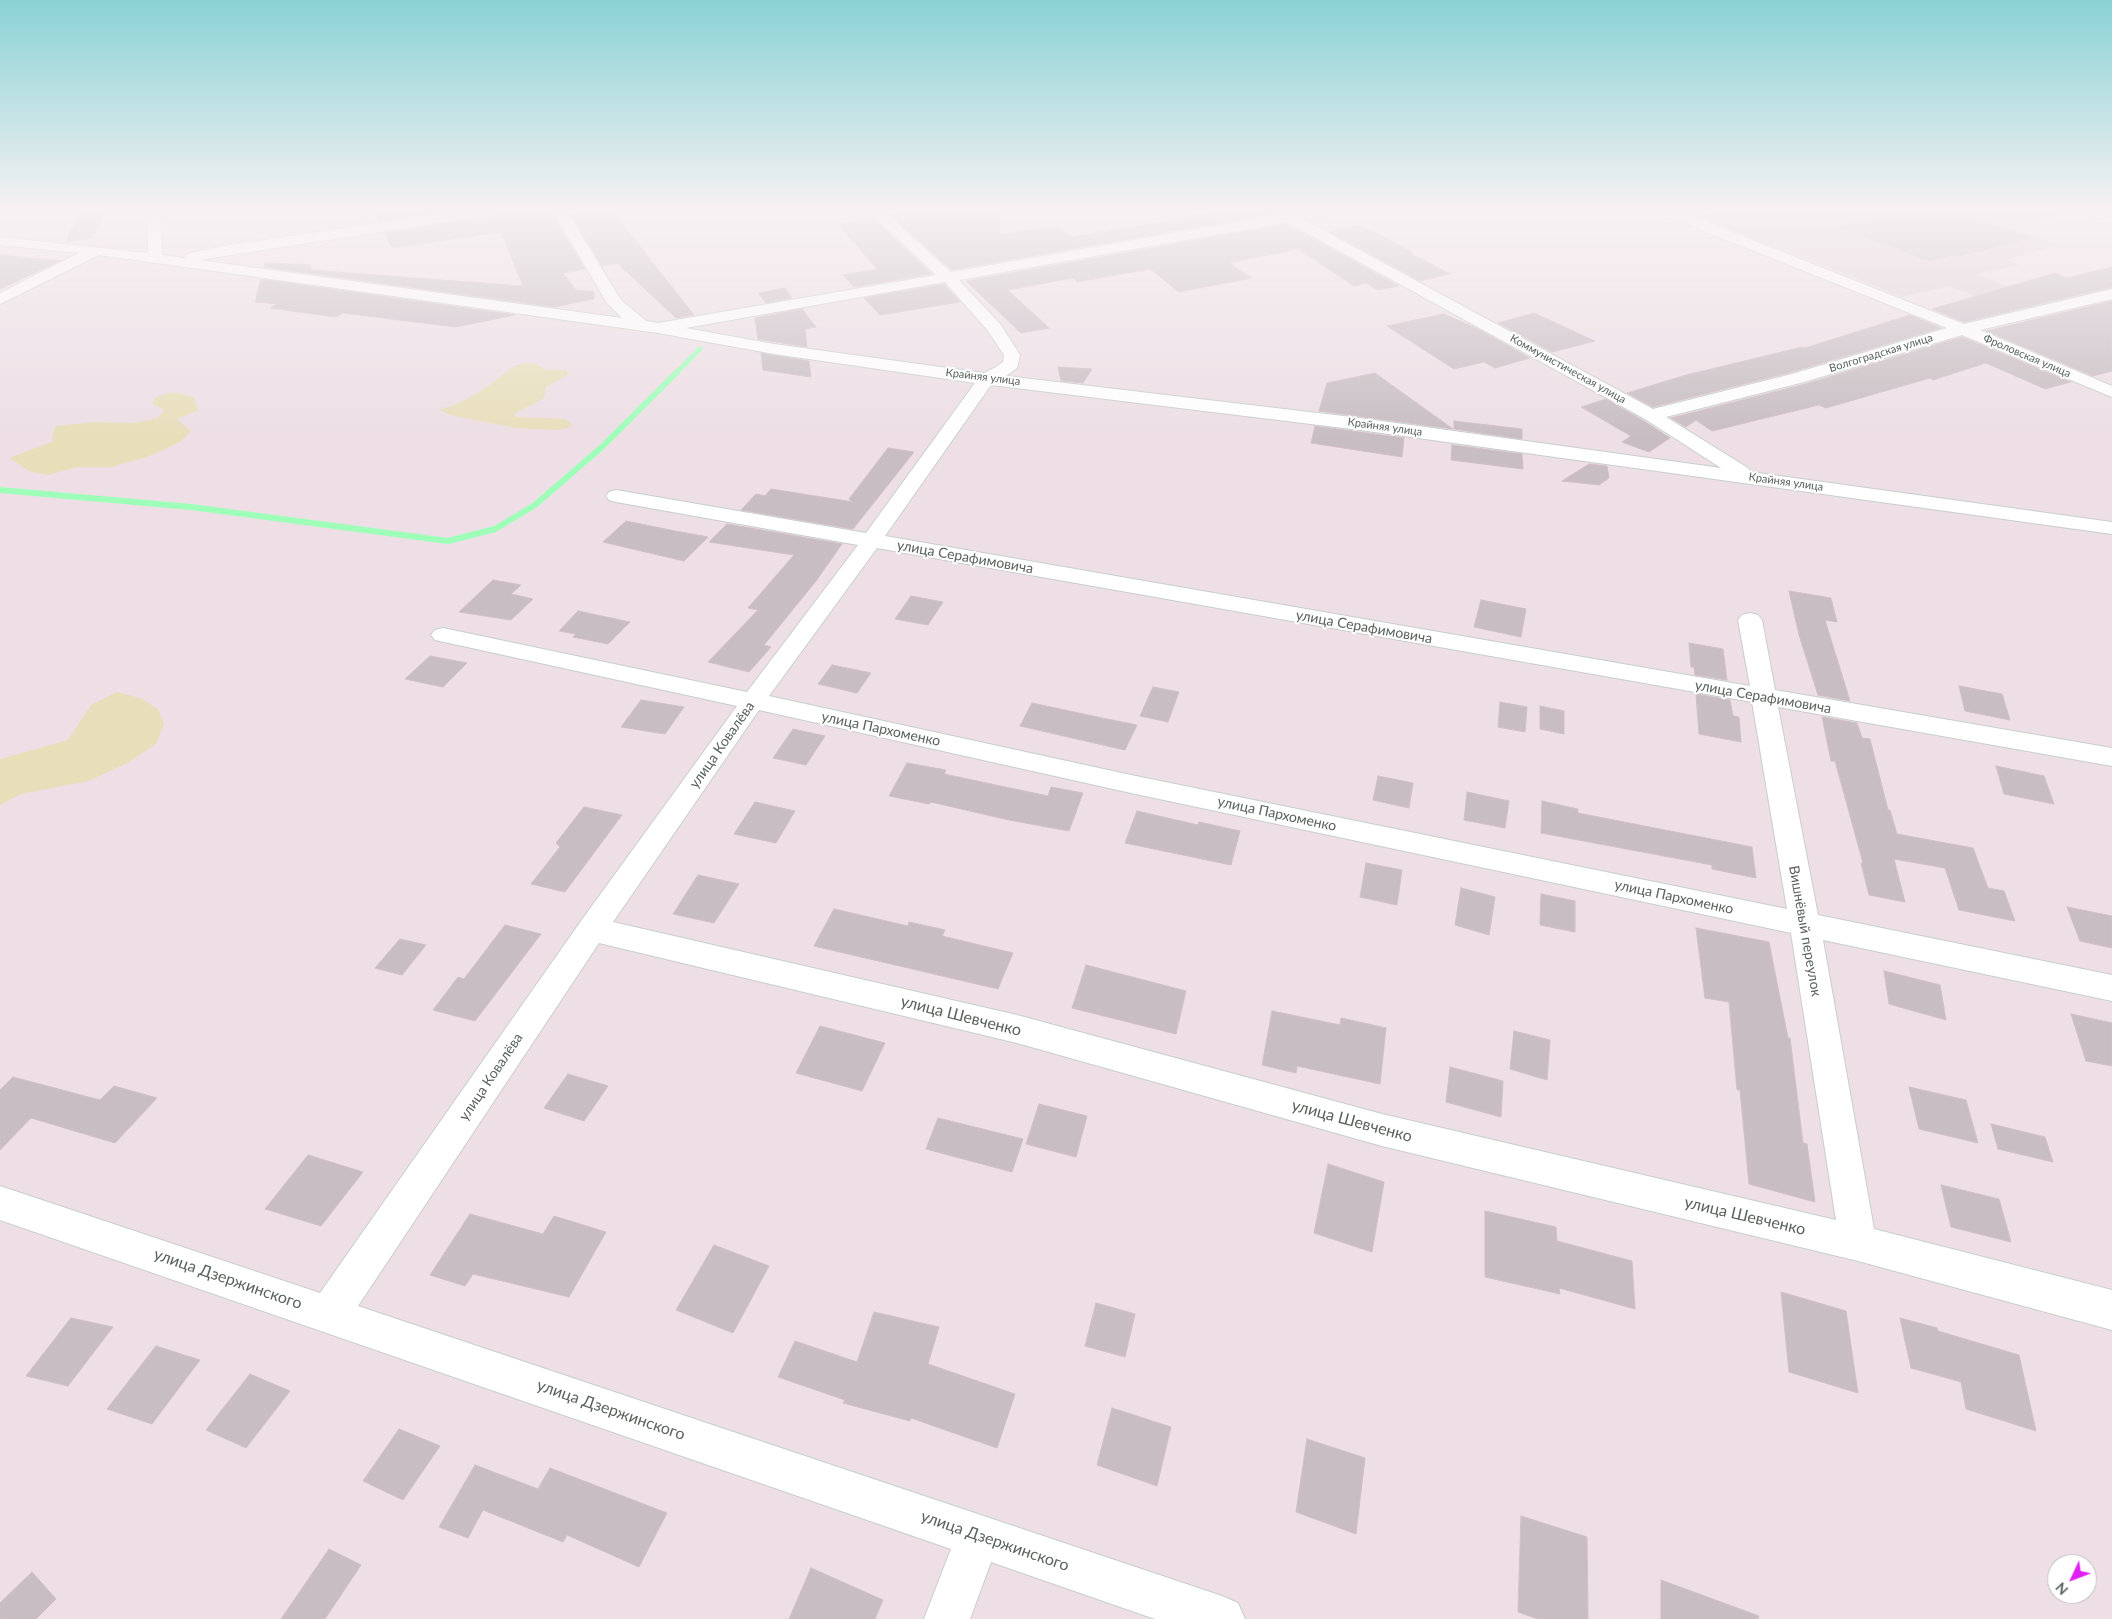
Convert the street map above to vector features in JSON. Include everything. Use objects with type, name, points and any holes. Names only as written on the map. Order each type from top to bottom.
[{"type":"street","points":[[0,299],[25,286]]},
{"type":"street","points":[[357,286],[639,323]]},
{"type":"street","points":[[604,286],[624,314],[639,323]]},
{"type":"street","points":[[658,328],[904,286]]},
{"type":"street","name":"улица Ковалёва","points":[[330,1314],[592,929],[753,700],[872,540],[986,378],[1002,372],[1011,364],[1012,355],[995,328],[955,286]]},
{"type":"street","name":"Коммунистическая улица","points":[[1414,286],[1651,415],[1750,477]]},
{"type":"street","name":"Фроловская улица","points":[[1854,286],[2112,392]]},
{"type":"street","name":"Волгоградская улица","points":[[1651,415],[1798,378],[1963,329],[2112,294]]},
{"type":"street","name":"Крайняя улица","points":[[639,323],[774,349],[986,378],[1237,408],[2112,528]]},
{"type":"street","name":"улица Серафимовича","points":[[616,496],[2112,757]]},
{"type":"street","name":"Вишнёвый переулок","points":[[1750,620],[1805,924],[1858,1243]]},
{"type":"street","name":"улица Пархоменко","points":[[444,635],[753,700],[1140,786],[2112,988]]},
{"type":"street","name":"улица Шевченко","points":[[592,929],[1017,1029],[1382,1130],[1858,1243],[2112,1310]]},
{"type":"street","name":"улица Дзержинского","points":[[0,1203],[1222,1619]]},
{"type":"street","points":[[947,1619],[979,1535]]},
{"type":"shaded area","points":[[1873,286],[2005,286],[2036,298],[2004,307],[1949,286],[1902,297]]},
{"type":"shaded area","points":[[522,363],[534,363],[547,370],[566,370],[569,374],[546,387],[544,398],[514,414],[516,417],[566,419],[573,426],[559,430],[517,428],[449,415],[440,410],[459,403],[481,391],[512,368]]},
{"type":"shaded area","points":[[169,393],[180,393],[194,398],[198,410],[177,419],[191,431],[180,442],[147,457],[111,467],[77,467],[48,475],[31,472],[9,458],[52,442],[56,426],[94,422],[135,423],[158,418],[164,410],[153,404],[154,398]]},
{"type":"shaded area","points":[[117,692],[140,698],[158,709],[164,724],[156,744],[129,762],[89,781],[21,794],[0,805],[0,759],[68,740],[91,705]]},
{"type":"building","points":[[259,286],[307,286],[515,315],[456,327],[343,313],[336,317],[270,308],[278,304],[255,302]]},
{"type":"building","points":[[399,286],[517,286],[573,286],[576,290],[594,292],[594,299],[554,307]]},
{"type":"building","points":[[641,286],[671,286],[694,315],[676,318]]},
{"type":"building","points":[[935,286],[945,286],[960,302],[880,315],[864,298]]},
{"type":"building","points":[[971,286],[1032,286],[1008,290],[1049,328],[1021,333]]},
{"type":"building","points":[[1171,286],[1213,286],[1179,292]]},
{"type":"building","points":[[1370,286],[1399,286],[1378,290]]},
{"type":"building","points":[[2012,286],[2112,286],[1964,322],[1932,309]]},
{"type":"building","points":[[785,288],[792,298],[766,303],[758,293]]},
{"type":"building","points":[[2112,301],[2112,371],[2093,376],[1986,331]]},
{"type":"building","points":[[802,309],[816,327],[805,329],[807,347],[758,339],[755,318]]},
{"type":"building","points":[[1534,313],[1595,341],[1552,352],[1498,323]]},
{"type":"building","points":[[1444,314],[1478,329],[1530,358],[1495,368],[1484,362],[1454,369],[1387,326]]},
{"type":"building","points":[[1910,315],[1941,328],[1792,372],[1653,407],[1627,393],[1686,375],[1802,347],[1805,348]]},
{"type":"building","points":[[1962,337],[2071,382],[2045,389],[1986,363],[1933,380],[1930,378],[1826,408],[1819,405],[1712,431],[1696,420],[1686,427],[1671,418],[1805,384]]},
{"type":"building","points":[[761,353],[809,361],[811,377],[763,370]]},
{"type":"building","points":[[1058,367],[1092,369],[1083,383],[1061,381]]},
{"type":"building","points":[[1375,373],[1453,429],[1319,411],[1327,383]]},
{"type":"building","points":[[1606,399],[1670,438],[1649,452],[1622,442],[1631,436],[1581,407]]},
{"type":"building","points":[[1454,421],[1522,429],[1522,439],[1454,429]]},
{"type":"building","points":[[1315,426],[1404,438],[1402,457],[1311,443]]},
{"type":"building","points":[[1452,445],[1522,454],[1523,469],[1451,460]]},
{"type":"building","points":[[888,448],[914,452],[853,529],[741,510],[756,494],[765,496],[771,489],[853,502],[849,499]]},
{"type":"building","points":[[1589,464],[1607,466],[1609,478],[1599,485],[1562,481]]},
{"type":"building","points":[[626,521],[708,537],[684,561],[603,542]]},
{"type":"building","points":[[727,524],[842,544],[816,581],[764,645],[771,647],[749,672],[708,662],[758,610],[748,608],[794,555],[709,542]]},
{"type":"building","points":[[493,580],[521,585],[511,594],[533,599],[511,620],[459,612]]},
{"type":"building","points":[[1789,591],[1831,598],[1837,622],[1825,620],[1850,701],[1818,695],[1799,635]]},
{"type":"building","points":[[911,596],[943,602],[928,625],[895,619]]},
{"type":"building","points":[[1481,600],[1526,609],[1521,637],[1474,627]]},
{"type":"building","points":[[578,611],[630,622],[608,644],[573,637],[576,634],[559,631]]},
{"type":"building","points":[[1689,643],[1723,649],[1727,680],[1695,675],[1694,667],[1691,667]]},
{"type":"building","points":[[430,656],[467,663],[443,687],[405,679]]},
{"type":"building","points":[[832,665],[871,673],[857,693],[818,684]]},
{"type":"building","points":[[1959,686],[2002,694],[2010,720],[1965,711]]},
{"type":"building","points":[[1153,687],[1179,692],[1168,722],[1140,716]]},
{"type":"building","points":[[1696,694],[1730,700],[1733,716],[1739,717],[1741,742],[1699,734]]},
{"type":"building","points":[[641,700],[684,707],[665,734],[621,727]]},
{"type":"building","points":[[1500,702],[1527,707],[1525,732],[1498,727]]},
{"type":"building","points":[[1032,703],[1137,725],[1125,750],[1020,726]]},
{"type":"building","points":[[1540,706],[1564,711],[1564,734],[1540,729]]},
{"type":"building","points":[[1822,717],[1857,723],[1862,738],[1870,739],[1888,810],[1890,810],[1897,834],[1973,848],[1988,888],[2004,891],[2015,921],[1959,910],[1945,868],[1894,859],[1905,902],[1869,895],[1861,863],[1863,863],[1835,761],[1831,761]]},
{"type":"building","points":[[793,729],[825,736],[806,765],[773,758]]},
{"type":"building","points":[[907,763],[946,770],[944,774],[1048,796],[1051,787],[1083,793],[1069,831],[1009,820],[931,802],[929,804],[889,796]]},
{"type":"building","points":[[1996,766],[2044,776],[2054,804],[2004,794]]},
{"type":"building","points":[[1378,776],[1413,783],[1409,808],[1373,800]]},
{"type":"building","points":[[1467,792],[1509,801],[1505,828],[1464,820]]},
{"type":"building","points":[[1542,801],[1578,809],[1578,813],[1752,847],[1756,878],[1712,869],[1712,865],[1541,833]]},
{"type":"building","points":[[755,802],[795,811],[776,843],[734,834]]},
{"type":"building","points":[[584,807],[622,815],[565,892],[531,884],[560,847],[556,843]]},
{"type":"building","points":[[1137,811],[1198,825],[1199,822],[1240,831],[1231,865],[1125,843]]},
{"type":"building","points":[[1366,863],[1402,870],[1397,905],[1360,897]]},
{"type":"building","points":[[698,875],[739,884],[714,923],[673,914]]},
{"type":"building","points":[[1461,888],[1495,897],[1489,935],[1455,925]]},
{"type":"building","points":[[1541,894],[1575,901],[1575,932],[1540,925]]},
{"type":"building","points":[[2067,907],[2112,916],[2112,948],[2080,941]]},
{"type":"building","points":[[834,909],[908,926],[909,922],[945,930],[942,936],[1013,953],[998,989],[814,946]]},
{"type":"building","points":[[505,925],[541,934],[475,1021],[433,1010],[458,977],[464,979]]},
{"type":"building","points":[[1696,928],[1769,942],[1788,1038],[1790,1038],[1803,1143],[1807,1144],[1815,1202],[1749,1184],[1740,1090],[1737,1090],[1729,1002],[1705,998]]},
{"type":"building","points":[[400,939],[426,945],[402,975],[375,968]]},
{"type":"building","points":[[1086,965],[1186,991],[1176,1034],[1072,1008]]},
{"type":"building","points":[[1884,971],[1940,985],[1946,1020],[1889,1004]]},
{"type":"building","points":[[1272,1011],[1340,1025],[1341,1018],[1386,1028],[1380,1084],[1297,1066],[1296,1073],[1262,1065]]},
{"type":"building","points":[[2071,1014],[2112,1023],[2112,1066],[2086,1061]]},
{"type":"building","points":[[820,1026],[885,1043],[862,1091],[796,1073]]},
{"type":"building","points":[[1514,1031],[1550,1040],[1547,1080],[1510,1069]]},
{"type":"building","points":[[1450,1067],[1503,1081],[1501,1117],[1446,1102]]},
{"type":"building","points":[[568,1074],[608,1086],[584,1121],[544,1108]]},
{"type":"building","points":[[13,1077],[100,1100],[114,1086],[157,1098],[115,1143],[31,1118],[0,1150],[0,1090]]},
{"type":"building","points":[[1909,1087],[1966,1100],[1978,1143],[1919,1129]]},
{"type":"building","points":[[1039,1104],[1087,1116],[1076,1157],[1026,1144]]},
{"type":"building","points":[[938,1118],[1023,1139],[1012,1172],[926,1149]]},
{"type":"building","points":[[1991,1124],[2045,1137],[2053,1162],[1998,1149]]},
{"type":"building","points":[[308,1155],[363,1172],[321,1226],[265,1209]]},
{"type":"building","points":[[1328,1164],[1384,1182],[1372,1252],[1314,1233]]},
{"type":"building","points":[[1941,1185],[1999,1199],[2011,1242],[1951,1227]]},
{"type":"building","points":[[1485,1211],[1556,1227],[1557,1241],[1632,1261],[1635,1309],[1559,1288],[1560,1294],[1485,1277]]},
{"type":"building","points":[[470,1214],[543,1234],[554,1216],[606,1232],[569,1297],[473,1274],[465,1286],[430,1275]]},
{"type":"building","points":[[714,1245],[769,1266],[733,1333],[676,1310]]},
{"type":"building","points":[[1781,1292],[1846,1311],[1858,1393],[1789,1372]]},
{"type":"building","points":[[1096,1303],[1135,1314],[1125,1357],[1085,1346]]},
{"type":"building","points":[[874,1312],[939,1327],[928,1364],[1015,1394],[997,1448],[911,1418],[910,1421],[843,1403],[845,1400],[778,1377],[795,1341],[857,1362]]},
{"type":"building","points":[[71,1318],[113,1327],[68,1386],[26,1376]]},
{"type":"building","points":[[1900,1318],[2019,1355],[2036,1431],[1966,1409],[1961,1382],[1911,1368]]},
{"type":"building","points":[[156,1346],[200,1360],[152,1424],[107,1409]]},
{"type":"building","points":[[250,1374],[290,1391],[246,1448],[206,1430]]},
{"type":"building","points":[[1112,1408],[1171,1427],[1157,1486],[1097,1465]]},
{"type":"building","points":[[399,1429],[440,1446],[403,1500],[363,1481]]},
{"type":"building","points":[[1307,1439],[1365,1458],[1356,1534],[1296,1512]]},
{"type":"building","points":[[475,1465],[538,1489],[550,1468],[667,1513],[639,1567],[567,1535],[563,1542],[483,1510],[468,1538],[439,1527]]},
{"type":"building","points":[[1521,1516],[1587,1537],[1588,1619],[1538,1619],[1518,1612]]},
{"type":"building","points":[[329,1549],[361,1565],[325,1619],[281,1619]]},
{"type":"building","points":[[811,1568],[883,1600],[875,1619],[789,1619]]},
{"type":"building","points":[[32,1572],[56,1599],[36,1619],[0,1619],[0,1603]]},
{"type":"building","points":[[1661,1580],[1759,1616],[1758,1619],[1661,1619]]},
{"type":"waterway","points":[[0,490],[191,507],[448,541],[495,529],[535,505],[603,446],[700,349]]}]
